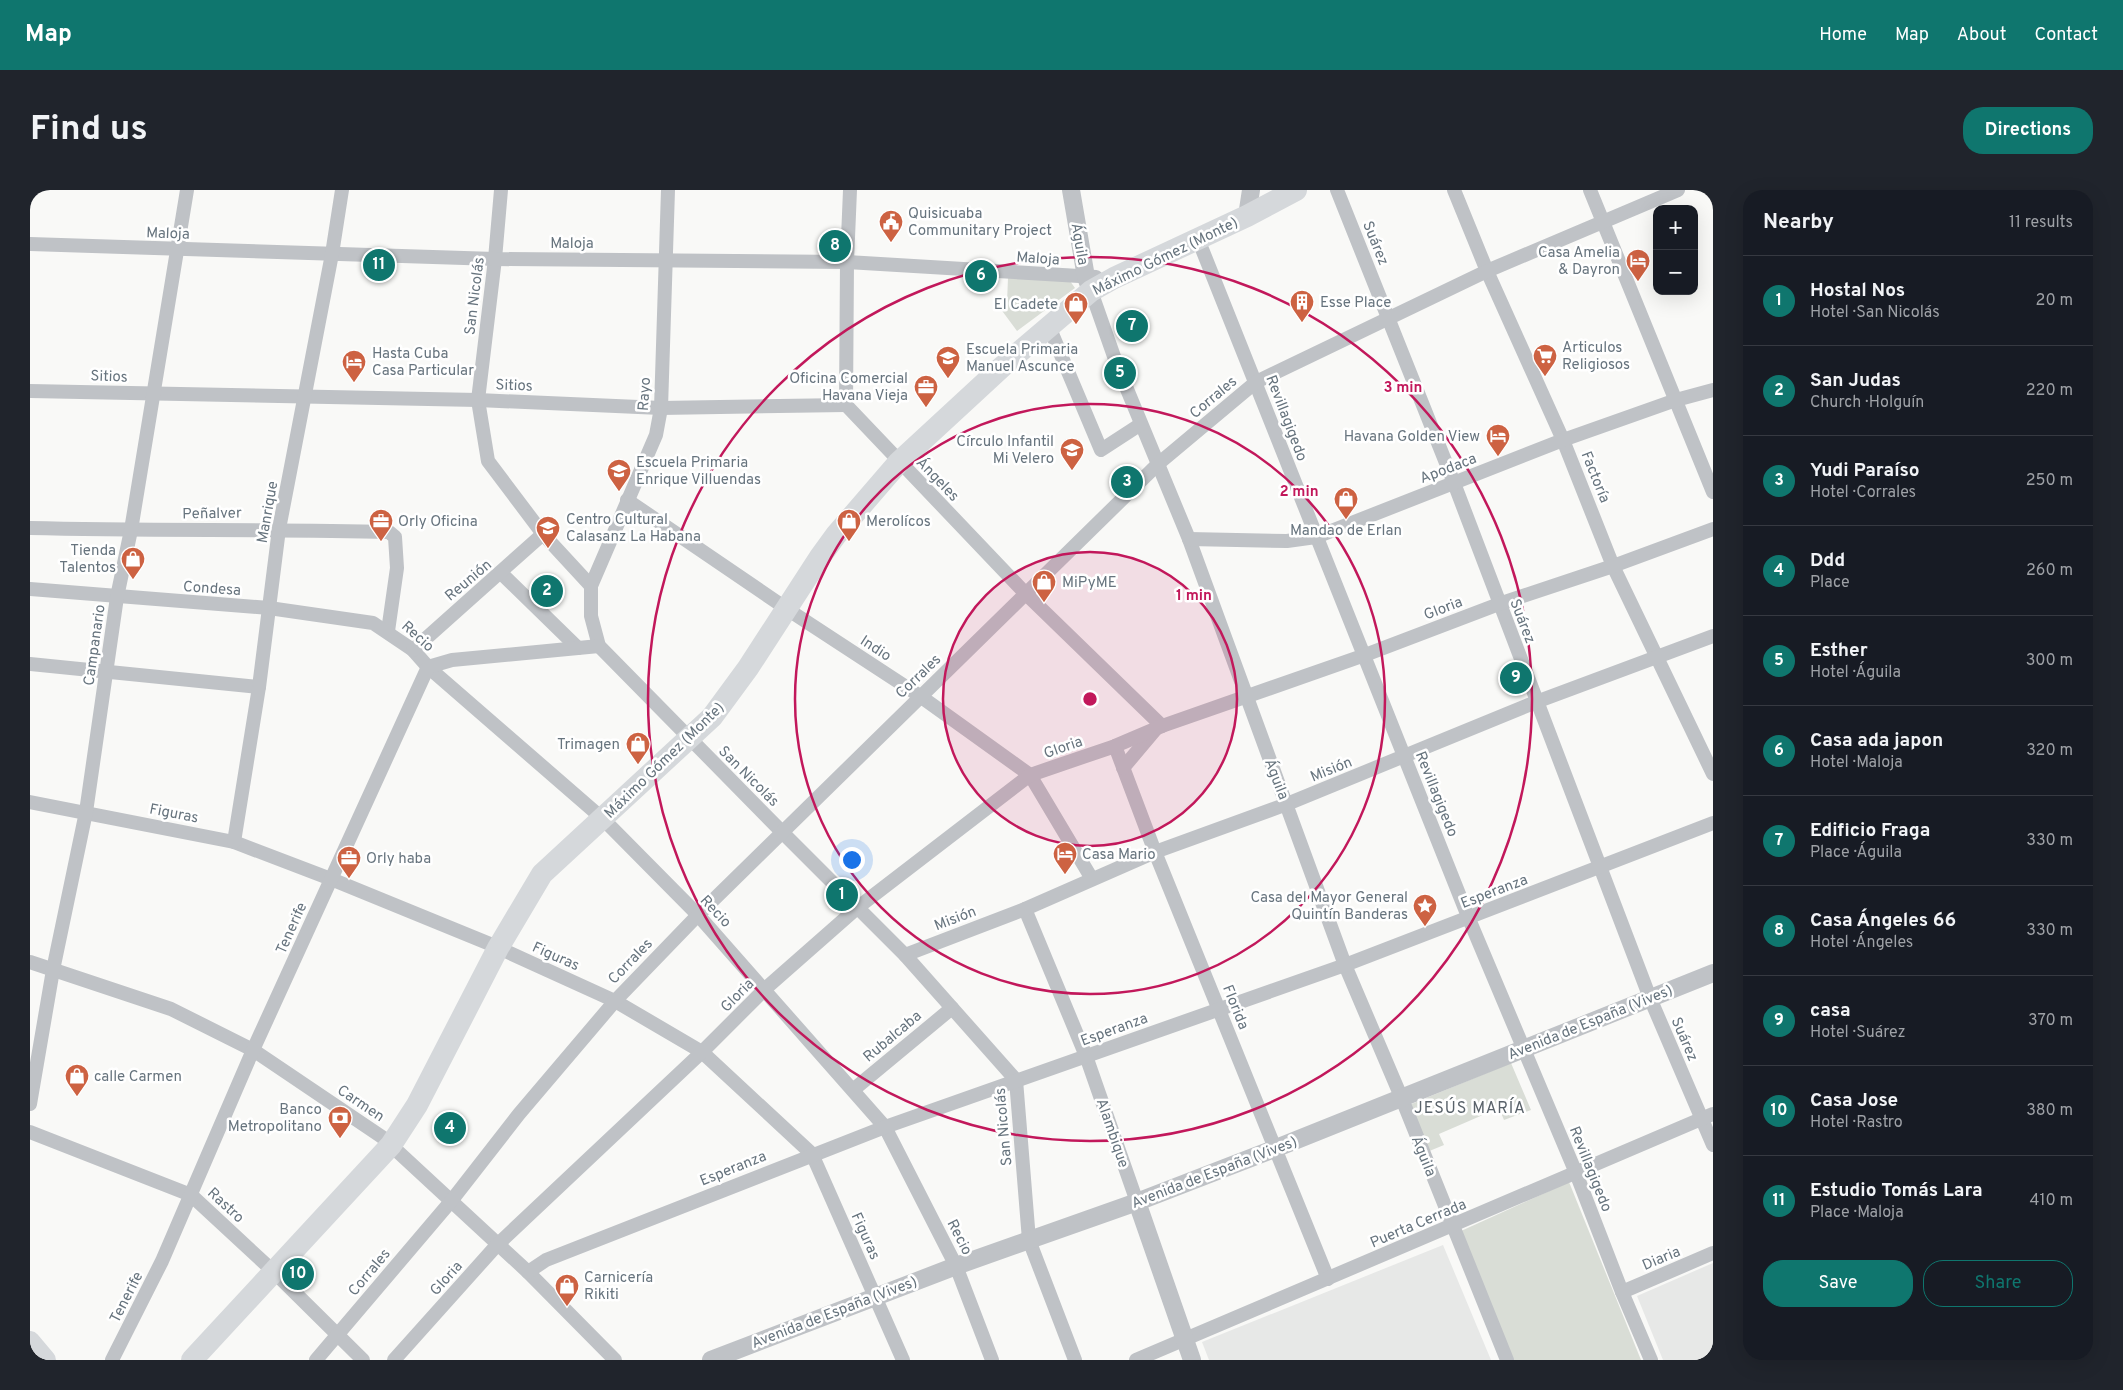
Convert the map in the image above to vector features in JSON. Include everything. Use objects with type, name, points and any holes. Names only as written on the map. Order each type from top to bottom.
[{"type":"main road","name":"Máximo Gómez (Monte)","points":[[192,1360],[391,1145],[407,1122],[498,948],[542,874],[690,739],[722,705],[836,535],[899,462],[1050,325],[1088,284],[1114,278],[1198,239],[1254,204],[1286,190]]},
{"type":"main road","name":"Máximo Gómez (Monte)","points":[[1254,204],[1296,190]]},
{"type":"main road","points":[[30,1341],[46,1360]]},
{"type":"street","name":"Campanario","points":[[30,1104],[53,970],[86,812],[117,597],[132,530],[152,394],[187,190]]},
{"type":"street","name":"Manrique","points":[[234,842],[259,687],[279,529],[332,254],[342,190]]},
{"type":"street","name":"San Nicolás","points":[[501,190],[495,259],[478,400],[488,461],[543,534],[591,586],[591,616],[600,646],[905,955],[1016,1080],[1030,1240],[1075,1360]]},
{"type":"street","name":"Rayo","points":[[591,586],[656,435],[661,408],[668,190]]},
{"type":"street","points":[[846,405],[847,262],[850,190]]},
{"type":"street","name":"Águila","points":[[1071,190],[1088,284],[1141,424],[1189,539],[1345,965],[1402,1099],[1507,1360]]},
{"type":"street","name":"Suárez","points":[[1337,190],[1454,483],[1650,998],[1708,1117],[1713,1145]]},
{"type":"street","name":"Factoría","points":[[1454,190],[1487,271],[1563,440],[1614,566],[1713,774]]},
{"type":"street","points":[[1590,190],[1713,492]]},
{"type":"street","name":"Corrales","points":[[316,1360],[452,1200],[519,1114],[615,1000],[698,915],[1158,464],[1256,382],[1487,271],[1678,190]]},
{"type":"street","name":"Revillagigedo","points":[[1198,239],[1469,919],[1576,1173],[1622,1292],[1651,1360]]},
{"type":"street","name":"Maloja","points":[[30,244],[495,259],[847,262],[1088,284]]},
{"type":"street","points":[[1050,325],[1101,450],[1141,424]]},
{"type":"street","name":"Apodaca","points":[[1189,539],[1286,541],[1316,537],[1563,440],[1676,400],[1713,390]]},
{"type":"street","name":"Sitios","points":[[30,391],[305,395],[661,408],[846,405]]},
{"type":"street","name":"Ángeles","points":[[846,405],[1026,594],[1159,726]]},
{"type":"street","name":"Indio","points":[[627,500],[787,609],[920,696],[1030,776],[1092,879]]},
{"type":"street","name":"Peñalver","points":[[30,528],[132,530],[279,529],[389,532],[394,534]]},
{"type":"street","name":"Gloria","points":[[394,1360],[497,1245],[702,1052],[765,989],[857,908],[1030,776],[1115,746],[1159,726],[1365,655],[1499,604],[1614,566],[1713,529]]},
{"type":"street","name":"Recio","points":[[394,534],[398,568],[388,632],[413,650],[428,667],[604,819],[698,915],[885,1127],[956,1266],[992,1360]]},
{"type":"street","name":"Reunión","points":[[413,650],[543,534]]},
{"type":"street","points":[[501,573],[578,648]]},
{"type":"street","name":"Condesa","points":[[30,589],[269,608],[373,623],[388,632]]},
{"type":"street","name":"Misión","points":[[905,955],[1025,908],[1155,852],[1287,804],[1536,702],[1713,636]]},
{"type":"street","points":[[428,667],[452,660],[600,646]]},
{"type":"street","points":[[30,664],[259,687]]},
{"type":"street","name":"Tenerife","points":[[112,1360],[162,1261],[253,1050],[428,667]]},
{"type":"street","points":[[1123,768],[1159,726]]},
{"type":"street","name":"Florida","points":[[1115,746],[1155,852],[1220,1008],[1274,1149],[1328,1278]]},
{"type":"street","name":"Figuras","points":[[30,802],[234,842],[331,879],[498,948],[615,1000],[702,1052],[812,1154],[903,1360]]},
{"type":"street","name":"Esperanza","points":[[528,1272],[546,1260],[812,1154],[1016,1080],[1345,965],[1469,919],[1713,823]]},
{"type":"street","name":"Alambique","points":[[1025,908],[1086,1056],[1192,1360]]},
{"type":"street","name":"Carmen","points":[[30,962],[172,1009],[253,1050],[382,1137],[528,1272],[615,1360]]},
{"type":"street","name":"Avenida de España (Vives)","points":[[711,1360],[875,1296],[1136,1202],[1274,1149],[1713,973]]},
{"type":"street","name":"Rubalcaba","points":[[853,1090],[952,1008]]},
{"type":"street","name":"Puerta Cerrada","points":[[1136,1360],[1708,1117]]},
{"type":"street","name":"Rastro","points":[[30,1132],[191,1194],[274,1272],[363,1360]]},
{"type":"street","name":"Diaria","points":[[1622,1292],[1713,1253]]},
{"type":"shaded area","points":[[1008,278],[1070,281],[1075,288],[1017,331],[1000,308],[1007,303]]},
{"type":"shaded area","points":[[1511,1063],[1531,1110],[1504,1120],[1499,1108],[1439,1134],[1444,1145],[1427,1152],[1409,1105]]},
{"type":"shaded area","points":[[1569,1182],[1641,1360],[1513,1360],[1461,1231]]},
{"type":"shaded area","points":[[1443,1245],[1491,1360],[1209,1360],[1202,1342]]},
{"type":"shaded area","points":[[1713,1263],[1713,1360],[1663,1360],[1637,1296]]},
{"type":"place","name":"Quisicuaba Communitary Project","points":[[891,243]]},
{"type":"place","name":"Casa Ángeles 66","points":[[835,246]]},
{"type":"place","name":"Estudio Tomás Lara","points":[[379,265]]},
{"type":"place","name":"Casa ada japon","points":[[981,276]]},
{"type":"place","name":"Casa Amelia & Dayron","points":[[1638,282]]},
{"type":"place","name":"Esse Place","points":[[1302,323]]},
{"type":"place","name":"El Cadete","points":[[1076,325]]},
{"type":"place","name":"Edificio Fraga","points":[[1132,326]]},
{"type":"place","name":"Esther","points":[[1120,373]]},
{"type":"place","name":"Articulos Religiosos","points":[[1545,377]]},
{"type":"place","name":"Escuela Primaria Manuel Ascunce","points":[[948,379]]},
{"type":"place","name":"Hasta Cuba Casa Particular","points":[[354,383]]},
{"type":"place","name":"Oficina Comercial Havana Vieja","points":[[926,408]]},
{"type":"place","name":"Havana Golden View","points":[[1498,457]]},
{"type":"place","name":"Círculo Infantil Mi Velero","points":[[1072,471]]},
{"type":"place","name":"Yudi Paraíso","points":[[1127,482]]},
{"type":"place","name":"Escuela Primaria Enrique Villuendas","points":[[619,492]]},
{"type":"place","name":"Mandao de Erlan","points":[[1346,520]]},
{"type":"place","name":"Orly Oficina","points":[[381,542]]},
{"type":"place","name":"Merolícos","points":[[849,542]]},
{"type":"place","name":"Centro Cultural Calasanz La Habana","points":[[548,549]]},
{"type":"place","name":"Tienda Talentos","points":[[133,580]]},
{"type":"place","name":"San Judas","points":[[547,591]]},
{"type":"place","name":"MiPyME","points":[[1044,603]]},
{"type":"place","name":"casa","points":[[1516,678]]},
{"type":"place","name":"Trimagen","points":[[638,765]]},
{"type":"place","name":"Casa Mario","points":[[1065,875]]},
{"type":"place","name":"Orly haba","points":[[349,879]]},
{"type":"place","name":"Hostal Nos","points":[[842,895]]},
{"type":"place","name":"Casa del Mayor General Quintín Banderas","points":[[1425,927]]},
{"type":"place","name":"calle Carmen","points":[[77,1097]]},
{"type":"place","name":"Ddd","points":[[450,1128]]},
{"type":"place","name":"Banco Metropolitano","points":[[340,1139]]},
{"type":"place","name":"Casa Jose","points":[[298,1274]]},
{"type":"place","name":"Carnicería Rikiti","points":[[567,1307]]},
{"type":"district","name":"JESÚS MARÍA","points":[[1470,1107]]}]
